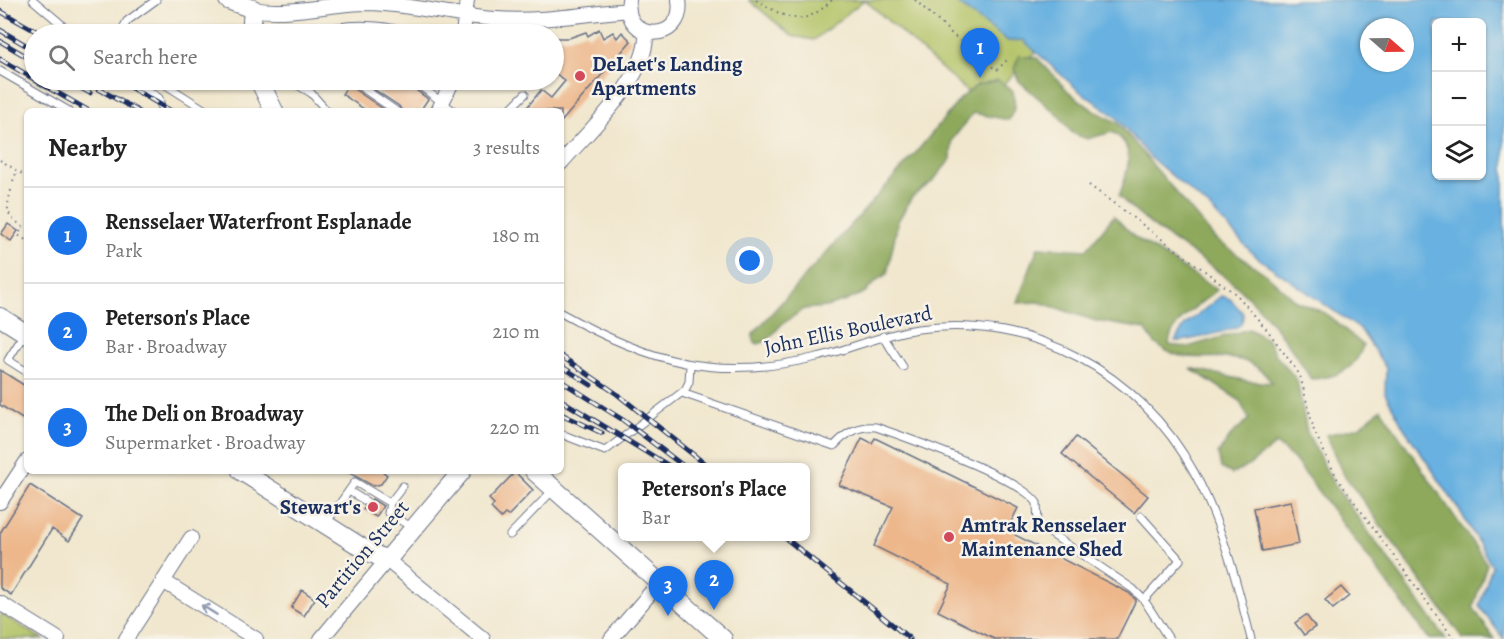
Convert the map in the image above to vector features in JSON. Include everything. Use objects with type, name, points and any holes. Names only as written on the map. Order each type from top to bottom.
[{"type":"street","points":[[228,0],[253,9],[272,11],[342,3],[379,3],[465,15],[540,20],[629,5],[635,24],[646,32],[657,33],[671,26],[678,17],[679,0]]},
{"type":"street","points":[[464,24],[467,0]]},
{"type":"street","points":[[252,24],[253,9]]},
{"type":"street","points":[[564,159],[629,82],[645,53],[646,32]]},
{"type":"street","points":[[264,90],[273,108]]},
{"type":"street","points":[[445,108],[450,90]]},
{"type":"street","points":[[0,317],[24,333]]},
{"type":"street","points":[[0,502],[24,465]]},
{"type":"street","points":[[246,474],[369,552],[387,560],[483,639]]},
{"type":"street","name":"Partition Street","points":[[321,639],[459,474]]},
{"type":"street","points":[[537,474],[723,639]]},
{"type":"street","points":[[126,639],[191,538]]},
{"type":"street","points":[[163,581],[256,639]]},
{"type":"street","points":[[611,639],[659,583]]},
{"type":"street","points":[[0,603],[58,639]]},
{"type":"lane","points":[[33,0],[61,24]]},
{"type":"lane","points":[[125,24],[156,0]]},
{"type":"lane","points":[[0,71],[24,85]]},
{"type":"lane","points":[[33,90],[64,108]]},
{"type":"lane","points":[[147,90],[159,98],[161,108]]},
{"type":"lane","points":[[174,90],[202,108]]},
{"type":"lane","points":[[306,90],[324,108]]},
{"type":"lane","points":[[366,90],[392,108]]},
{"type":"lane","points":[[424,90],[445,108]]},
{"type":"lane","points":[[511,108],[525,94]]},
{"type":"lane","name":"John Ellis Boulevard","points":[[564,314],[639,351],[690,365],[733,367],[787,363],[836,352],[883,336],[951,325],[1010,331],[1063,349],[1093,365],[1126,389],[1167,430],[1196,476],[1232,565],[1251,639]]},
{"type":"lane","points":[[24,336],[4,360],[24,370]]},
{"type":"lane","points":[[883,336],[903,367]]},
{"type":"lane","points":[[564,435],[605,451],[682,393],[689,382],[690,365]]},
{"type":"lane","points":[[682,393],[834,446],[845,434],[870,426],[958,459],[1027,493],[1036,503],[1038,525],[1125,583],[1144,600],[1169,639]]},
{"type":"lane","points":[[325,524],[355,483],[390,503]]},
{"type":"lane","points":[[388,513],[390,503],[403,486]]},
{"type":"lane","points":[[510,535],[554,489]]},
{"type":"lane","points":[[349,491],[367,502]]},
{"type":"lane","points":[[380,511],[388,513],[413,528]]},
{"type":"lane","points":[[1141,516],[1180,560],[1144,600]]},
{"type":"path","points":[[756,0],[789,18],[804,19],[817,14],[832,0]]},
{"type":"path","points":[[915,0],[974,54],[997,70],[1007,60]]},
{"type":"path","points":[[0,160],[24,175]]},
{"type":"path","points":[[13,181],[17,171]]},
{"type":"path","points":[[1089,185],[1237,295],[1268,330],[1300,375],[1314,431],[1337,478],[1454,639]]},
{"type":"path","points":[[12,190],[7,209],[9,217],[23,227],[18,235],[24,239]]},
{"type":"green space","points":[[749,0],[864,0],[814,40],[792,36]]},
{"type":"green space","points":[[865,0],[953,0],[1008,41],[1023,40],[1037,51],[982,105]]},
{"type":"green space","points":[[1019,56],[1037,58],[1068,91],[1093,110],[1117,122],[1215,239],[1267,275],[1296,301],[1325,313],[1363,345],[1360,354],[1350,367],[1336,375],[1311,379],[1294,352],[1253,302],[1215,270],[1145,220],[1119,196],[1128,161],[1128,152],[1120,138],[1112,132],[1087,139],[1072,133],[1059,116],[1019,81],[1014,69]]},
{"type":"green space","points":[[998,80],[1013,91],[1015,107],[1009,120],[973,113],[952,140],[951,159],[932,182],[912,197],[898,221],[887,274],[877,280],[866,292],[826,307],[804,309],[781,325],[767,341],[758,344],[753,341],[753,334],[914,155],[961,98],[977,85]]},
{"type":"green space","points":[[1114,216],[1133,236],[1217,290],[1180,322],[1170,337],[1169,345],[1188,347],[1249,329],[1268,340],[1276,355],[1297,380],[1307,432],[1333,483],[1446,639],[1429,639],[1294,459],[1276,444],[1248,466],[1232,474],[1221,468],[1218,454],[1232,434],[1249,419],[1239,400],[1190,368],[1248,381],[1272,383],[1260,369],[1246,361],[1231,358],[1185,357],[1170,353],[1155,343],[1145,329],[1096,321],[1039,302],[1017,303],[1038,247],[1086,250]]},
{"type":"green space","points":[[1381,409],[1487,564],[1473,607],[1494,639],[1463,639],[1342,472],[1326,435],[1359,427]]},
{"type":"green space","points":[[0,613],[43,639],[0,639]]},
{"type":"water","points":[[953,0],[1504,0],[1504,639],[1479,606],[1492,566],[1460,511],[1404,428],[1385,393],[1386,368],[1361,330],[1254,255],[1210,208],[1151,158],[1116,117],[1078,90],[1023,40],[1008,41]]},
{"type":"water","points":[[1221,296],[1230,299],[1243,313],[1240,325],[1207,336],[1175,341],[1185,325]]},
{"type":"building","name":"DeLaet's Landing Apartments","points":[[599,29],[603,38],[613,32],[617,38],[622,32],[631,41],[564,119],[564,108],[526,108],[541,90],[551,98],[558,90],[564,90],[564,38],[586,32],[588,36]]},
{"type":"building","points":[[345,90],[355,90],[382,108],[363,108],[342,94]]},
{"type":"building","points":[[375,90],[416,90],[428,99],[422,108],[400,108]]},
{"type":"building","points":[[8,224],[18,231],[11,241],[1,234]]},
{"type":"building","points":[[0,370],[24,385],[24,420],[0,405]]},
{"type":"building","points":[[1076,437],[1148,496],[1134,513],[1062,454]]},
{"type":"building","name":"Amtrak Rensselaer Maintenance Shed","points":[[862,438],[872,443],[875,438],[1018,508],[1009,526],[1017,530],[1015,535],[1129,593],[1136,600],[1117,639],[994,639],[938,611],[951,584],[874,546],[893,507],[839,485]]},
{"type":"building","points":[[351,474],[387,475],[381,484],[373,486]]},
{"type":"building","points":[[513,474],[517,474],[533,490],[508,516],[505,514],[501,518],[491,508],[494,504],[489,499]]},
{"type":"building","points":[[30,485],[83,519],[69,541],[52,529],[11,595],[0,588],[0,533]]},
{"type":"building","name":"Stewart's","points":[[372,499],[383,506],[376,517],[363,509],[371,505]]},
{"type":"building","points":[[1291,501],[1299,544],[1262,551],[1254,508]]},
{"type":"building","points":[[1341,587],[1349,596],[1333,609],[1325,600]]},
{"type":"building","points":[[302,590],[315,599],[304,616],[291,608]]},
{"type":"building","points":[[1306,615],[1315,627],[1304,635],[1295,623]]},
{"type":"railway","points":[[0,11],[24,24]]},
{"type":"railway","points":[[0,30],[24,44]]},
{"type":"railway","points":[[0,41],[24,55]]},
{"type":"railway","points":[[0,59],[24,73]]},
{"type":"railway","points":[[52,90],[84,108]]},
{"type":"railway","points":[[85,90],[90,93]]},
{"type":"railway","points":[[101,90],[133,108]]},
{"type":"railway","points":[[135,90],[166,108]]},
{"type":"railway","points":[[564,358],[617,394],[704,463]]},
{"type":"railway","points":[[564,368],[591,385]]},
{"type":"railway","points":[[564,383],[623,420],[679,463]]},
{"type":"railway","points":[[564,402],[664,463]]},
{"type":"railway","points":[[564,415],[602,433]]},
{"type":"railway","points":[[789,541],[910,639]]},
{"type":"place","name":"DeLaet's Landing Apartments","points":[[580,76]]},
{"type":"place","name":"Rensselaer Waterfront Esplanade","points":[[980,78]]},
{"type":"place","name":"Stewart's","points":[[373,507]]},
{"type":"place","name":"Amtrak Rensselaer Maintenance Shed","points":[[949,537]]},
{"type":"place","name":"Peterson's Place","points":[[714,610]]},
{"type":"place","name":"The Deli on Broadway","points":[[668,616]]}]
